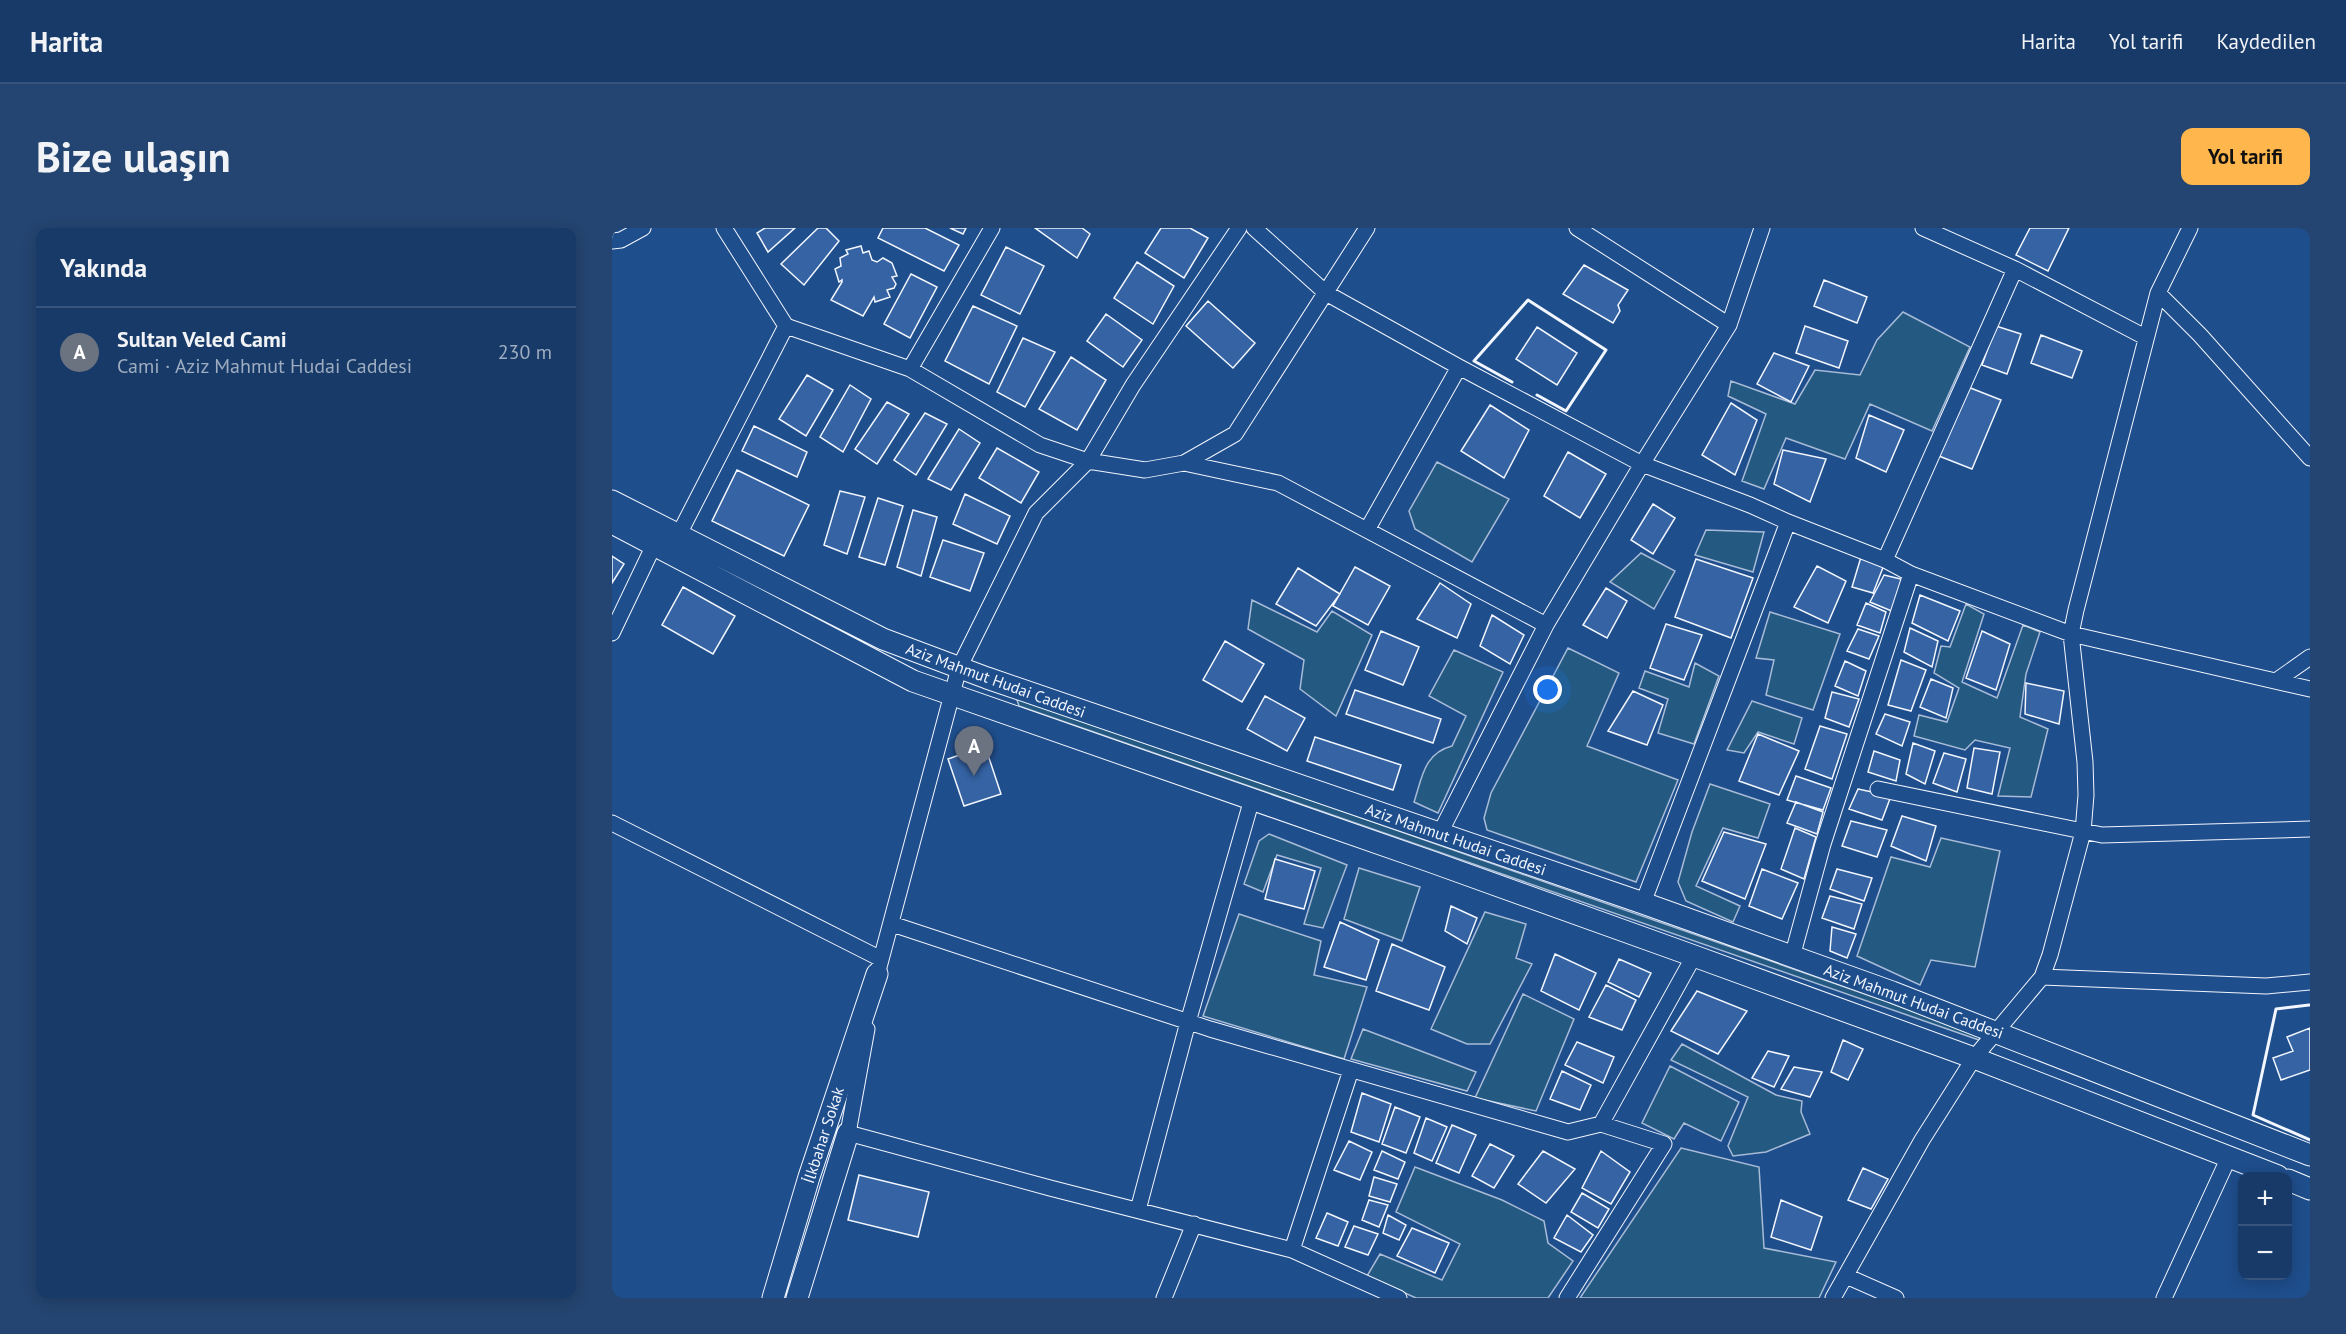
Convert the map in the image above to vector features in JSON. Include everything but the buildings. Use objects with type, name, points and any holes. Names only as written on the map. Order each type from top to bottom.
[{"type":"street","points":[[612,241],[621,240],[643,228]]},
{"type":"street","points":[[724,228],[786,326],[910,369],[1040,445],[1088,461],[1146,470],[1184,463],[1235,434],[1368,228]]},
{"type":"street","points":[[910,369],[993,228]]},
{"type":"street","points":[[1239,228],[1133,385],[1088,461],[1036,513],[959,668],[879,967],[848,1133],[1292,1250],[1390,1296]]},
{"type":"street","points":[[1254,228],[1326,293],[1642,464],[1750,504],[1788,522],[1885,560],[1911,574],[2072,634],[2310,689]]},
{"type":"street","points":[[1577,228],[1729,325]]},
{"type":"street","points":[[1440,833],[1546,625],[1642,464],[1729,325],[1762,228]]},
{"type":"street","points":[[1923,228],[2015,269],[2145,337]]},
{"type":"street","points":[[1833,1298],[1922,1140],[1974,1058],[2042,977],[2050,955],[2083,832],[2086,795],[2085,762],[2072,634],[2076,610],[2158,293],[2190,228]]},
{"type":"street","points":[[1885,560],[2015,269]]},
{"type":"street","points":[[2158,293],[2200,335],[2310,458]]},
{"type":"street","points":[[678,536],[786,326]]},
{"type":"street","points":[[1367,530],[1459,367]]},
{"type":"street","points":[[1184,463],[1278,483],[1546,625]]},
{"type":"street","name":"Aziz Mahmut Hudai Caddesi","points":[[612,501],[883,639],[959,668],[1643,903],[1996,1031],[2310,1155]]},
{"type":"street","points":[[1643,903],[1788,522]]},
{"type":"street","name":"Aziz Mahmut Hudai Caddesi","points":[[612,523],[914,681],[1694,956],[1974,1058],[2268,1172]]},
{"type":"street","points":[[612,633],[654,545]]},
{"type":"street","points":[[1792,957],[1830,824],[1911,574]]},
{"type":"street","points":[[2276,681],[2310,657]]},
{"type":"street","points":[[1878,789],[2102,835],[2310,829]]},
{"type":"street","points":[[1138,1210],[1188,1022],[1252,799]]},
{"type":"street","points":[[612,823],[879,967]]},
{"type":"street","points":[[892,924],[1188,1022],[1568,1132],[1601,1124],[1664,1144],[1568,1298]]},
{"type":"street","points":[[1601,1124],[1694,956]]},
{"type":"street","name":"İlkbahar Sokak","points":[[773,1298],[809,1177],[879,967]]},
{"type":"street","points":[[2042,977],[2266,986],[2310,982]]},
{"type":"street","points":[[1292,1250],[1351,1070]]},
{"type":"street","name":"İlkbahar Sokak","points":[[797,1298],[848,1133]]},
{"type":"street","points":[[2164,1298],[2229,1157]]},
{"type":"street","points":[[2292,1182],[2310,1189]]},
{"type":"street","points":[[1164,1298],[1194,1224]]},
{"type":"street","points":[[1846,1276],[1896,1298]]},
{"type":"shaded area","points":[[1903,312],[1970,347],[1932,431],[1870,404],[1845,459],[1786,438],[1764,489],[1742,481],[1766,414],[1728,396],[1731,381],[1795,404],[1815,370],[1860,375],[1877,340]]},
{"type":"shaded area","points":[[1437,462],[1509,499],[1472,562],[1415,529],[1409,511]]},
{"type":"shaded area","points":[[1706,530],[1764,532],[1753,572],[1695,555]]},
{"type":"shaded area","points":[[1641,553],[1675,571],[1654,609],[1610,582]]},
{"type":"shaded area","points":[[1252,600],[1317,632],[1332,611],[1372,635],[1336,716],[1300,689],[1304,660],[1248,629]]},
{"type":"shaded area","points":[[1966,604],[1984,614],[1962,682],[1997,698],[2023,625],[2040,632],[2026,674],[2020,717],[2048,729],[2031,797],[1998,796],[2010,748],[1975,740],[1965,750],[1914,736],[1919,715],[1947,722],[1959,688],[1934,673],[1941,646],[1950,647]]},
{"type":"shaded area","points":[[1770,612],[1840,634],[1813,710],[1766,695],[1774,660],[1756,658]]},
{"type":"shaded area","points":[[1568,648],[1619,673],[1587,746],[1678,780],[1636,882],[1487,830],[1484,818],[1491,793]]},
{"type":"shaded area","points":[[1454,650],[1503,672],[1438,813],[1414,802],[1425,768],[1435,754],[1452,746],[1466,716],[1429,696]]},
{"type":"shaded area","points":[[1695,663],[1719,676],[1694,744],[1658,733],[1668,699],[1639,688],[1645,671],[1689,687]]},
{"type":"shaded area","points":[[1019,698],[1982,1035],[1979,1040],[1019,706],[1017,700]]},
{"type":"shaded area","points":[[1752,701],[1802,718],[1794,744],[1758,732],[1744,753],[1727,750]]},
{"type":"shaded area","points":[[1710,784],[1770,804],[1758,838],[1723,828],[1696,886],[1740,906],[1733,922],[1686,901],[1678,882],[1692,832]]},
{"type":"shaded area","points":[[1269,834],[1347,865],[1323,928],[1304,924],[1321,868],[1277,855],[1263,892],[1244,884],[1259,841]]},
{"type":"shaded area","points":[[1941,838],[2000,851],[1975,967],[1931,960],[1920,985],[1857,956],[1891,857],[1930,867]]},
{"type":"shaded area","points":[[1359,868],[1420,887],[1402,941],[1344,919]]},
{"type":"shaded area","points":[[1485,912],[1526,924],[1516,958],[1532,964],[1490,1044],[1467,1044],[1431,1029]]},
{"type":"shaded area","points":[[1239,914],[1321,941],[1314,975],[1367,987],[1344,1059],[1203,1016]]},
{"type":"shaded area","points":[[1523,994],[1574,1019],[1536,1111],[1475,1098]]},
{"type":"shaded area","points":[[1363,1029],[1476,1072],[1467,1091],[1351,1059]]},
{"type":"shaded area","points":[[1682,1044],[1776,1095],[1802,1101],[1801,1112],[1810,1134],[1766,1152],[1733,1156],[1728,1146],[1748,1097],[1671,1060]]},
{"type":"shaded area","points":[[1670,1066],[1739,1102],[1721,1141],[1684,1123],[1674,1139],[1642,1123]]},
{"type":"shaded area","points":[[1681,1148],[1759,1167],[1764,1248],[1836,1262],[1819,1298],[1580,1298]]},
{"type":"shaded area","points":[[1415,1167],[1502,1200],[1544,1221],[1548,1243],[1573,1261],[1548,1298],[1416,1298],[1367,1276],[1380,1254],[1442,1280],[1460,1244],[1396,1212]]},
{"type":"wall","points":[[1512,382],[1474,361],[1528,300],[1606,350],[1566,411],[1537,395]]},
{"type":"wall","points":[[2309,1005],[2276,1009],[2253,1115],[2310,1140]]},
{"type":"place","name":"Sultan Veled Cami","points":[[974,776]]}]
